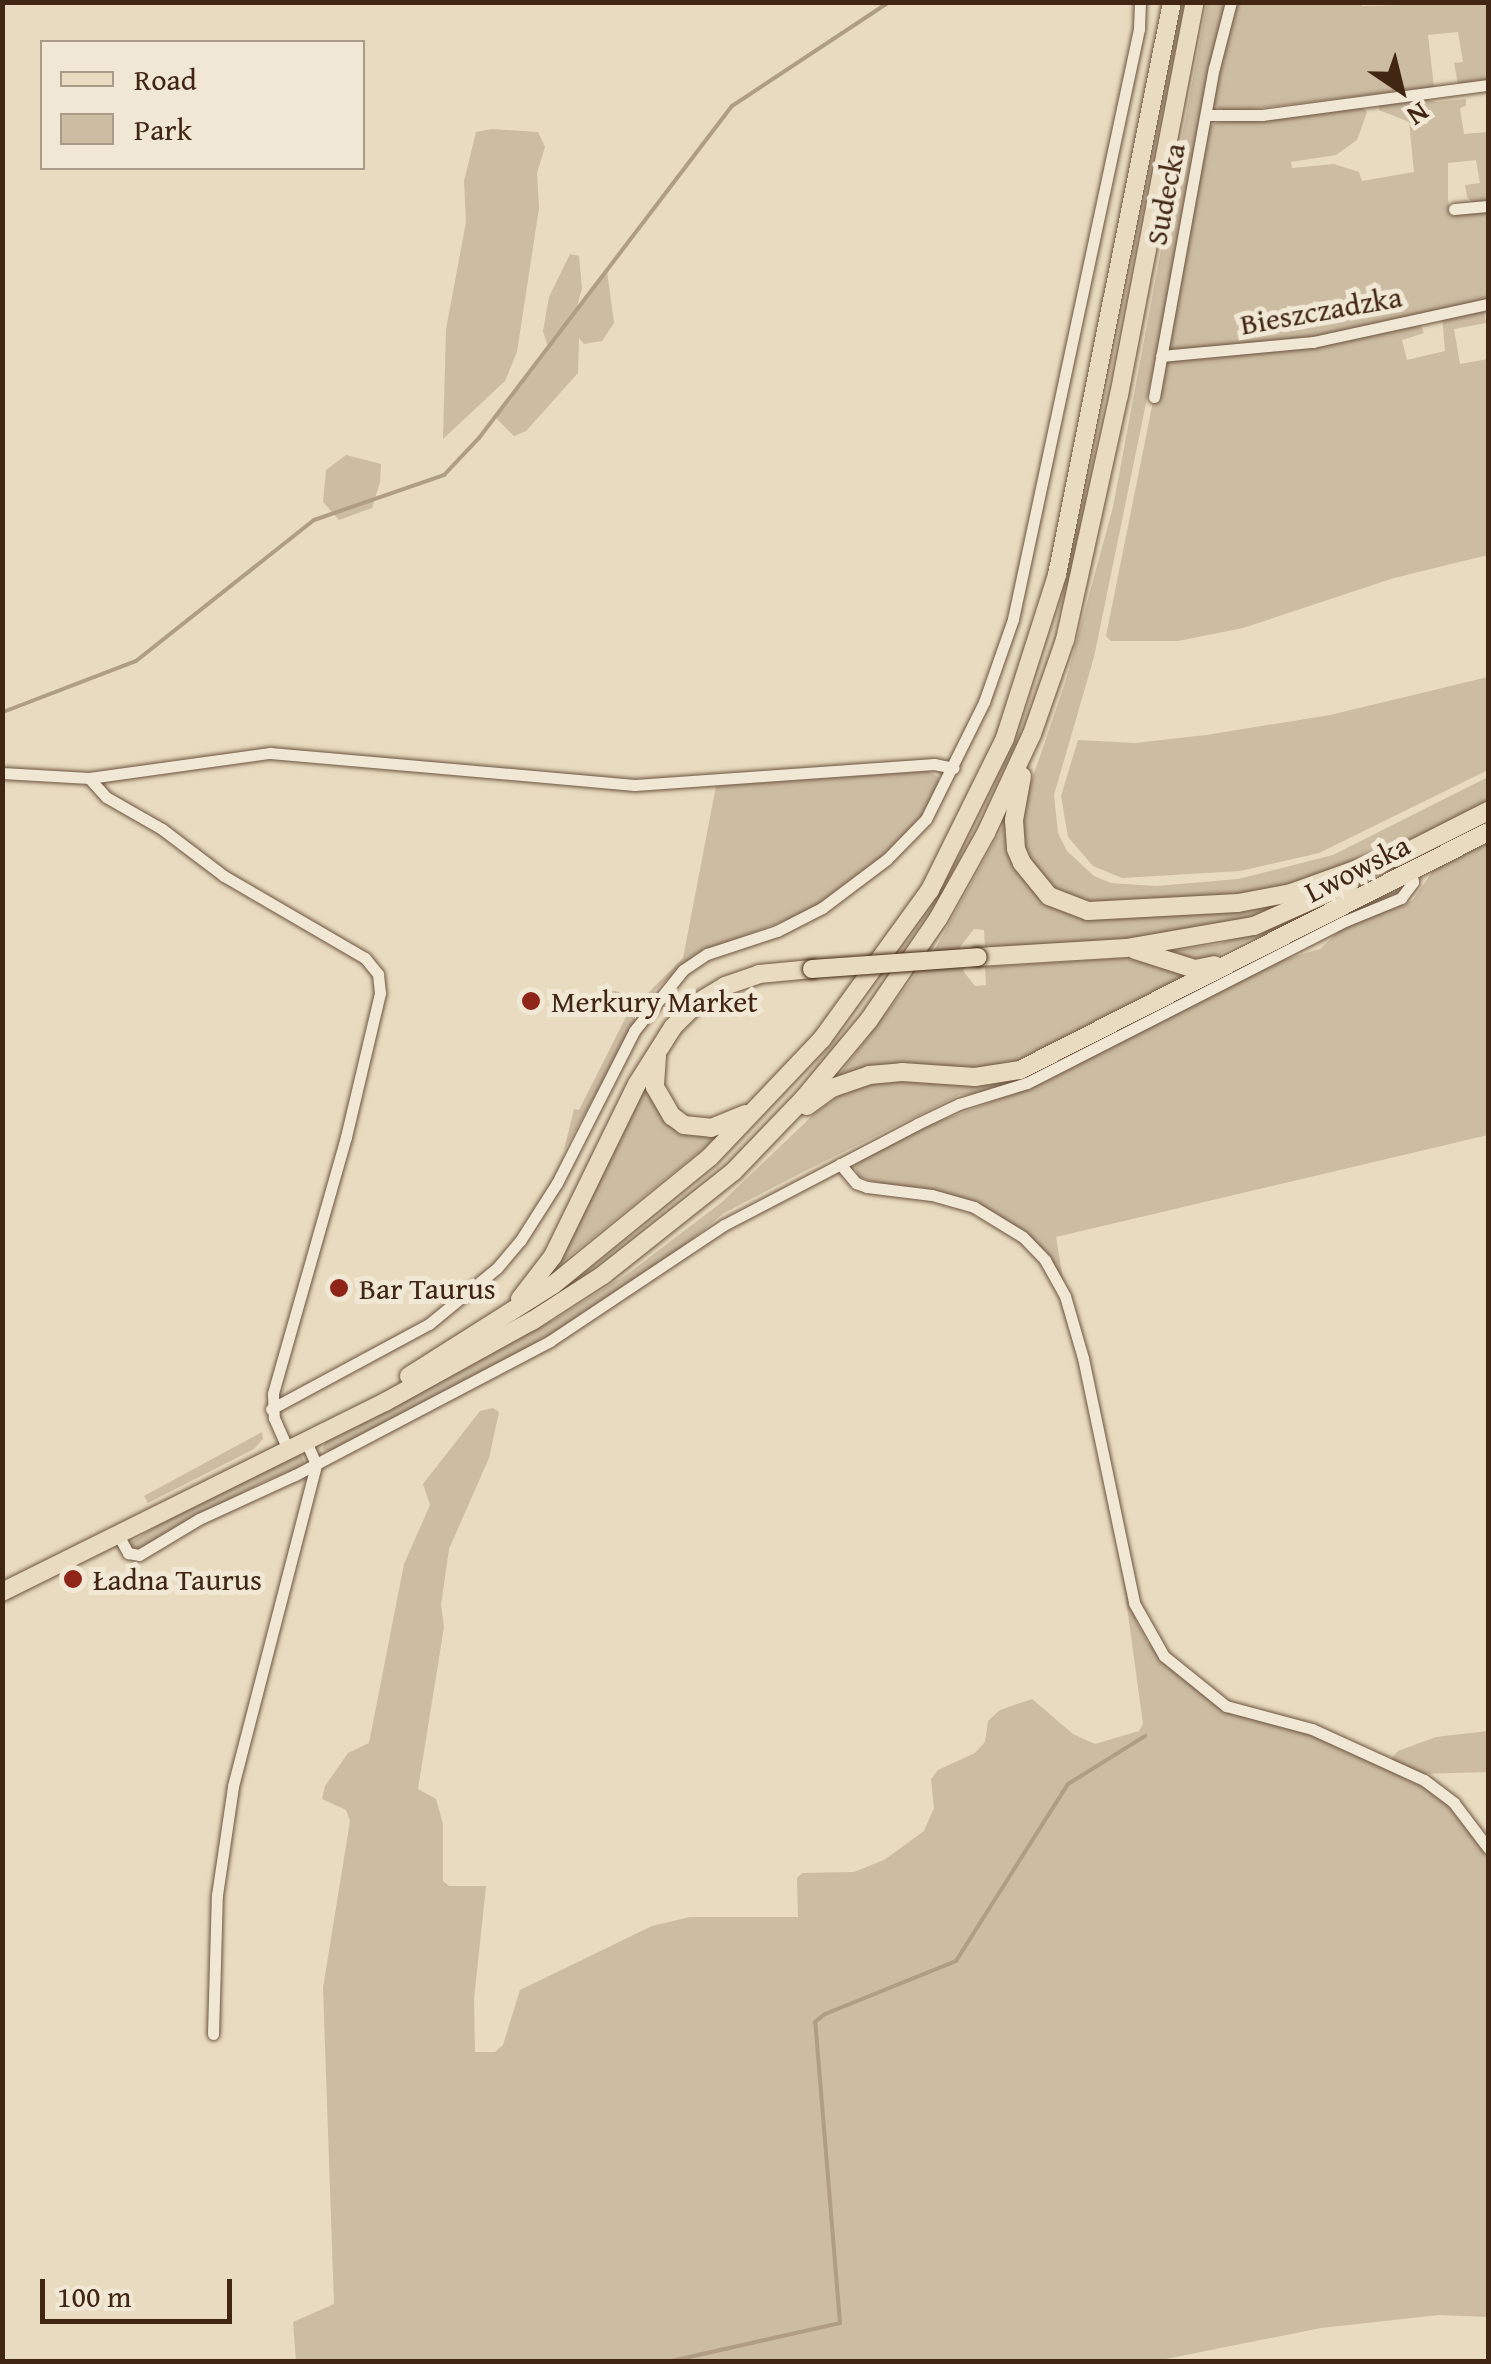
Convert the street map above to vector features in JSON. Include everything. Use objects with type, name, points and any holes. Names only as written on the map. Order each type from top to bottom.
[{"type":"main road","points":[[234,1474],[499,1321],[648,1212],[777,1089],[864,984],[930,890],[988,780],[1023,690],[1075,498],[1172,2]]},
{"type":"main road","points":[[2,1592],[480,1351],[602,1275],[698,1203],[771,1134],[836,1062],[902,975],[969,866],[1032,734],[1065,640],[1093,520],[1195,2]]},
{"type":"main road","points":[[1032,734],[1014,820],[1016,849],[1037,885],[1064,905],[1116,913],[1238,903],[1306,888],[1405,852]]},
{"type":"main road","name":"Lwowska","points":[[1405,852],[1488,811]]},
{"type":"main road","name":"Lwowska","points":[[1249,953],[1488,832]]},
{"type":"main road","points":[[499,1321],[552,1256],[658,1049],[697,1002],[725,986],[759,974],[1126,948],[1254,926],[1316,902],[1405,852]]},
{"type":"main road","points":[[1126,948],[1195,970],[1249,953]]},
{"type":"main road","points":[[771,1134],[832,1088],[869,1076],[902,1072],[975,1077],[1020,1070],[1249,953]]},
{"type":"main road","points":[[658,1049],[655,1087],[672,1116],[697,1129],[725,1125],[777,1089]]},
{"type":"street","points":[[272,1409],[406,1338],[474,1291],[520,1241],[539,1213],[618,1060],[664,988],[707,954],[776,931],[822,908],[887,859],[926,819],[954,768],[1000,659],[1030,553],[1139,30],[1140,2]]},
{"type":"street","name":"Sudecka","points":[[1154,397],[1206,114],[1231,2]]},
{"type":"street","points":[[1206,114],[1262,114],[1488,85]]},
{"type":"street","points":[[1454,209],[1488,206]]},
{"type":"street","name":"Bieszczadzka","points":[[1161,356],[1313,342],[1488,304]]},
{"type":"street","points":[[2,773],[89,778],[270,753],[635,785],[934,764],[954,768]]},
{"type":"street","points":[[89,778],[106,797],[162,829],[224,876],[365,958],[378,974],[380,992],[346,1137],[272,1409],[285,1443]]},
{"type":"street","points":[[117,1533],[128,1553],[139,1554],[200,1519],[316,1464],[550,1342],[714,1231],[840,1164],[958,1104],[1027,1084],[1346,921],[1402,898],[1410,890],[1412,871],[1405,852]]},
{"type":"street","points":[[840,1164],[847,1176],[867,1187],[932,1195],[974,1207],[1023,1237],[1045,1260],[1065,1296],[1083,1358],[1134,1603],[1164,1656],[1226,1706],[1312,1728],[1424,1780],[1454,1804],[1488,1848]]},
{"type":"street","points":[[213,2034],[217,1895],[233,1786],[316,1464],[306,1442]]},
{"type":"green space","points":[[1361,2],[1362,6],[1488,3],[1488,80],[1458,84],[1454,63],[1463,62],[1458,32],[1428,35],[1434,87],[1226,112],[1211,103],[1235,3]]},
{"type":"green space","points":[[1207,3],[1228,3],[1094,657],[1054,795],[1058,833],[1067,851],[1094,876],[1111,883],[1156,886],[1238,879],[1333,855],[1488,777],[1488,801],[1384,854],[1272,891],[1115,908],[1063,896],[1043,882],[1021,839],[1021,812],[1066,680],[1113,507]]},
{"type":"green space","points":[[1420,98],[1436,102],[1466,99],[1466,106],[1460,108],[1464,134],[1488,132],[1488,203],[1473,203],[1467,197],[1465,185],[1480,183],[1476,160],[1448,163],[1448,199],[1450,215],[1488,210],[1488,300],[1419,321],[1424,333],[1402,340],[1407,360],[1445,351],[1442,315],[1484,310],[1486,323],[1454,329],[1460,364],[1488,359],[1488,555],[1394,578],[1243,628],[1178,641],[1111,641],[1106,636],[1208,127],[1218,122],[1361,106],[1367,112],[1357,140],[1336,155],[1291,162],[1292,168],[1334,164],[1359,172],[1362,181],[1414,172],[1409,122],[1379,110],[1379,103]]},
{"type":"green space","points":[[476,132],[538,132],[545,147],[537,173],[539,208],[517,352],[505,381],[443,439],[446,329],[466,222],[464,181]]},
{"type":"green space","points":[[570,254],[579,256],[582,288],[576,310],[607,271],[614,323],[602,341],[584,344],[579,338],[578,373],[526,431],[514,436],[495,417],[548,347],[543,331],[549,297]]},
{"type":"green space","points":[[346,455],[381,464],[380,482],[372,508],[339,520],[323,502],[326,470]]},
{"type":"green space","points":[[1488,677],[1488,770],[1319,853],[1240,871],[1122,878],[1093,866],[1068,837],[1061,796],[1078,740],[1135,743],[1206,735],[1330,715]]},
{"type":"green space","points":[[928,771],[938,777],[939,784],[922,816],[881,858],[806,913],[698,953],[656,989],[564,1150],[574,1109],[579,1110],[635,999],[615,994],[597,996],[600,988],[644,997],[683,958],[716,786]]},
{"type":"green space","points":[[1007,819],[1017,869],[1031,889],[1049,903],[1081,917],[1221,912],[1328,888],[1267,916],[1142,938],[985,948],[984,930],[974,929],[960,947],[964,972],[975,986],[986,985],[985,967],[1123,958],[1140,958],[1194,975],[1013,1065],[836,1079],[935,949]]},
{"type":"green space","points":[[1488,840],[1488,1135],[1056,1237],[1064,1285],[1007,1221],[859,1177],[854,1164],[929,1125],[1019,1092],[1266,965],[1320,949],[1345,925],[1412,901],[1435,868]]},
{"type":"green space","points":[[1400,887],[1397,893],[1026,1080],[986,1093],[959,1095],[724,1213],[675,1253],[556,1332],[332,1452],[322,1449],[327,1439],[559,1317],[629,1273],[722,1202],[813,1115],[847,1090],[886,1080],[996,1082]]},
{"type":"green space","points":[[1282,923],[1210,959],[1196,960],[1169,951],[1219,944]]},
{"type":"green space","points":[[646,1078],[682,1131],[720,1135],[551,1271]]},
{"type":"green space","points":[[493,1408],[499,1412],[489,1458],[449,1549],[441,1605],[444,1627],[418,1789],[436,1799],[443,1824],[443,1881],[449,1886],[486,1886],[474,1999],[475,2052],[495,2052],[503,2045],[520,1990],[652,1926],[690,1917],[798,1917],[797,1878],[802,1873],[854,1872],[884,1860],[924,1831],[934,1808],[931,1779],[938,1770],[975,1753],[985,1742],[988,1721],[1000,1710],[1032,1699],[1073,1734],[1095,1744],[1139,1731],[1143,1724],[1122,1570],[1136,1621],[1148,1643],[1199,1691],[1233,1714],[1302,1729],[1438,1794],[1488,1854],[1488,2317],[1439,2315],[1321,2328],[1151,2362],[296,2362],[293,2322],[334,2304],[323,1988],[350,1821],[346,1810],[322,1799],[325,1786],[348,1753],[369,1743],[404,1564],[430,1505],[423,1484],[480,1411]]},
{"type":"green space","points":[[262,1432],[263,1439],[254,1449],[148,1503],[144,1496]]},
{"type":"green space","points":[[300,1453],[305,1463],[302,1467],[265,1481],[137,1549],[127,1545],[167,1519]]},
{"type":"green space","points":[[1488,1731],[1488,1772],[1419,1774],[1389,1761],[1398,1751],[1436,1737]]},
{"type":"waterway","points":[[3,712],[136,661],[314,520],[444,475],[479,438],[732,106],[889,2]]},
{"type":"waterway","points":[[667,2362],[840,2323],[815,2022],[825,2014],[956,1961],[1068,1784],[1145,1736]]},
{"type":"place","name":"Merkury Market","points":[[531,1001]]},
{"type":"place","name":"Bar Taurus","points":[[339,1288]]},
{"type":"place","name":"Ładna Taurus","points":[[73,1579]]}]
